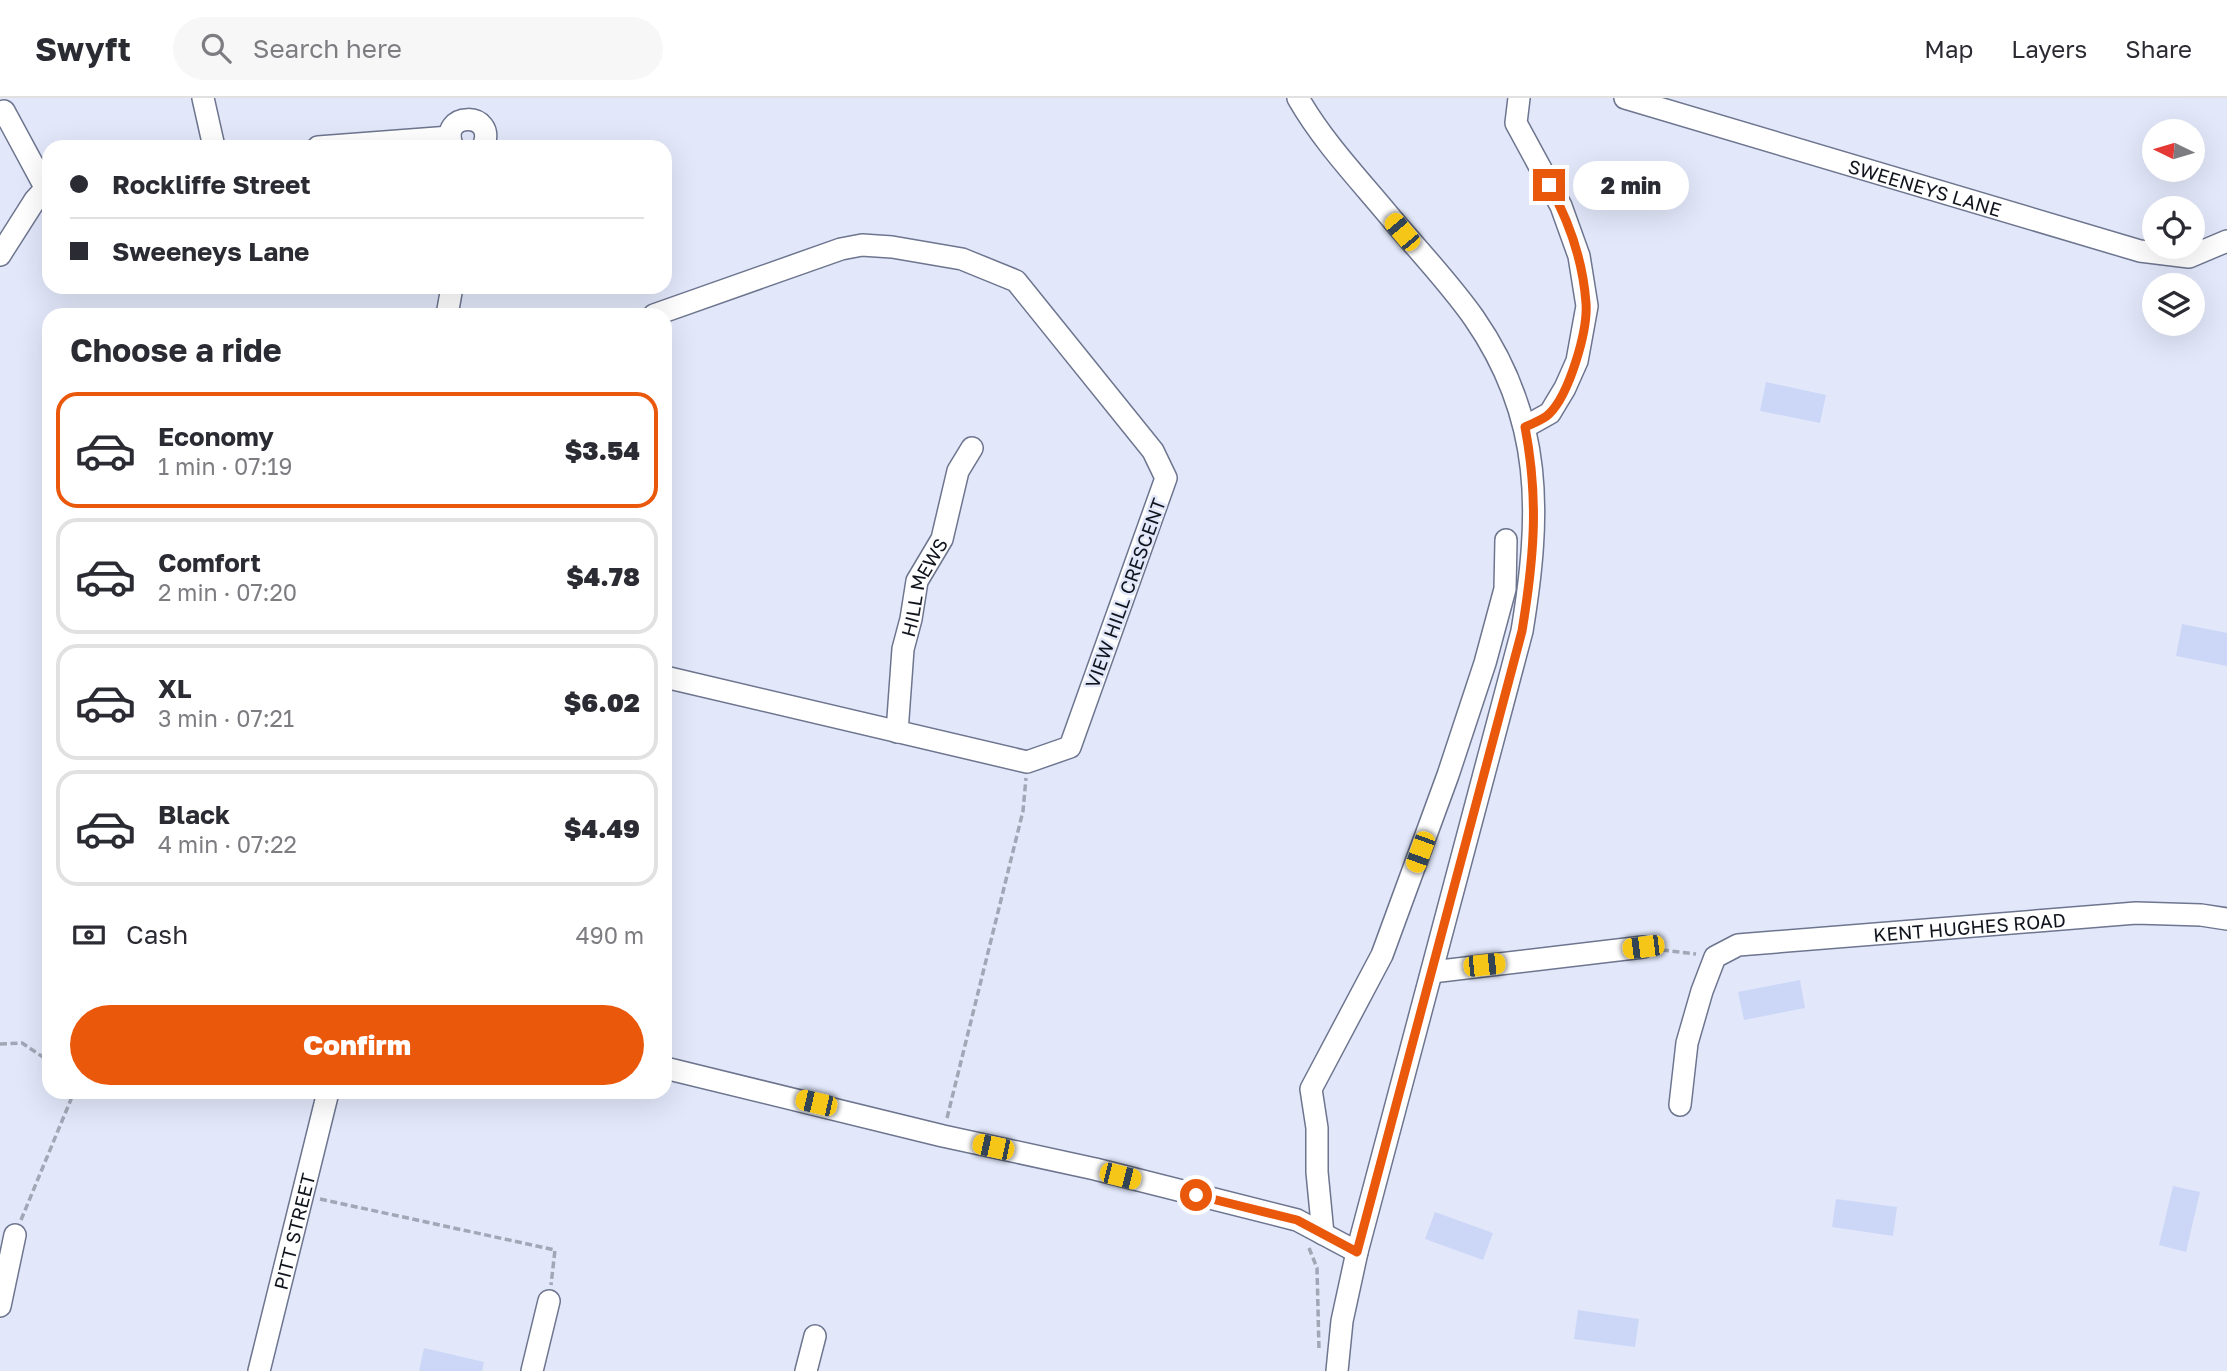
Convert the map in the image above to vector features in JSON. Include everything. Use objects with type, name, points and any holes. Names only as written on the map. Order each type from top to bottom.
[{"type":"street","points":[[203,98],[212,140]]},
{"type":"street","points":[[463,98],[469,119]]},
{"type":"street","points":[[1298,98],[1326,142],[1451,287],[1498,356],[1514,392],[1525,427],[1532,465],[1535,507],[1532,569],[1522,631],[1357,1252],[1342,1321],[1328,1365]]},
{"type":"street","points":[[1519,98],[1516,123],[1560,206],[1579,256],[1587,306],[1577,361],[1565,388],[1550,413],[1525,427]]},
{"type":"street","name":"SWEENEYS LANE","points":[[1625,98],[2140,251],[2189,257],[2227,241]]},
{"type":"street","points":[[4,111],[42,177]]},
{"type":"street","points":[[452,140],[456,124],[469,119],[477,121],[484,128],[485,140]]},
{"type":"street","points":[[0,255],[24,215],[42,192]]},
{"type":"street","name":"VIEW HILL CRESCENT","points":[[672,309],[862,245],[892,247],[962,259],[1016,281],[1153,451],[1166,478],[1070,747],[1027,762]]},
{"type":"street","name":"HILL MEWS","points":[[897,732],[903,649],[917,581],[942,539],[958,471],[972,448]]},
{"type":"street","points":[[1323,1234],[1317,1172],[1317,1128],[1311,1089],[1382,955],[1448,775],[1485,663],[1505,589],[1507,540]]},
{"type":"street","points":[[672,679],[1027,762]]},
{"type":"street","name":"KENT HUGHES ROAD","points":[[1715,957],[1738,945],[2136,913],[2201,915],[2227,919]]},
{"type":"street","points":[[1432,971],[1643,947]]},
{"type":"street","points":[[1680,1105],[1687,1043],[1715,957]]},
{"type":"street","points":[[672,1070],[943,1136],[1095,1169],[1297,1220],[1357,1252]]},
{"type":"street","name":"PITT STREET","points":[[259,1371],[326,1099]]},
{"type":"street","points":[[0,1306],[15,1235]]},
{"type":"street","points":[[531,1371],[549,1301]]},
{"type":"street","points":[[806,1371],[815,1336]]},
{"type":"path","points":[[943,1136],[1023,811],[1027,762]]},
{"type":"path","points":[[1643,947],[1715,957]]},
{"type":"path","points":[[0,1044],[22,1043],[42,1056]]},
{"type":"path","points":[[15,1235],[71,1099]]},
{"type":"path","points":[[302,1195],[555,1250],[549,1301]]},
{"type":"path","points":[[1297,1220],[1317,1268],[1328,1365]]},
{"type":"shaded area","points":[[1766,382],[1826,395],[1820,423],[1760,411]]},
{"type":"shaded area","points":[[2182,624],[2227,633],[2227,666],[2176,656]]},
{"type":"shaded area","points":[[1800,980],[1805,1008],[1744,1020],[1738,992]]},
{"type":"shaded area","points":[[2173,1186],[2200,1192],[2186,1252],[2159,1245]]},
{"type":"shaded area","points":[[1836,1199],[1897,1207],[1893,1236],[1832,1227]]},
{"type":"shaded area","points":[[1435,1212],[1493,1233],[1483,1260],[1425,1239]]},
{"type":"shaded area","points":[[1578,1310],[1639,1319],[1635,1347],[1574,1339]]},
{"type":"shaded area","points":[[424,1348],[484,1362],[482,1371],[419,1371]]},
{"type":"route","points":[[1196,1195],[1297,1220],[1357,1252],[1522,631],[1532,569],[1535,507],[1532,465],[1525,427],[1550,413],[1565,388],[1577,361],[1587,306],[1579,256],[1549,185]]}]
